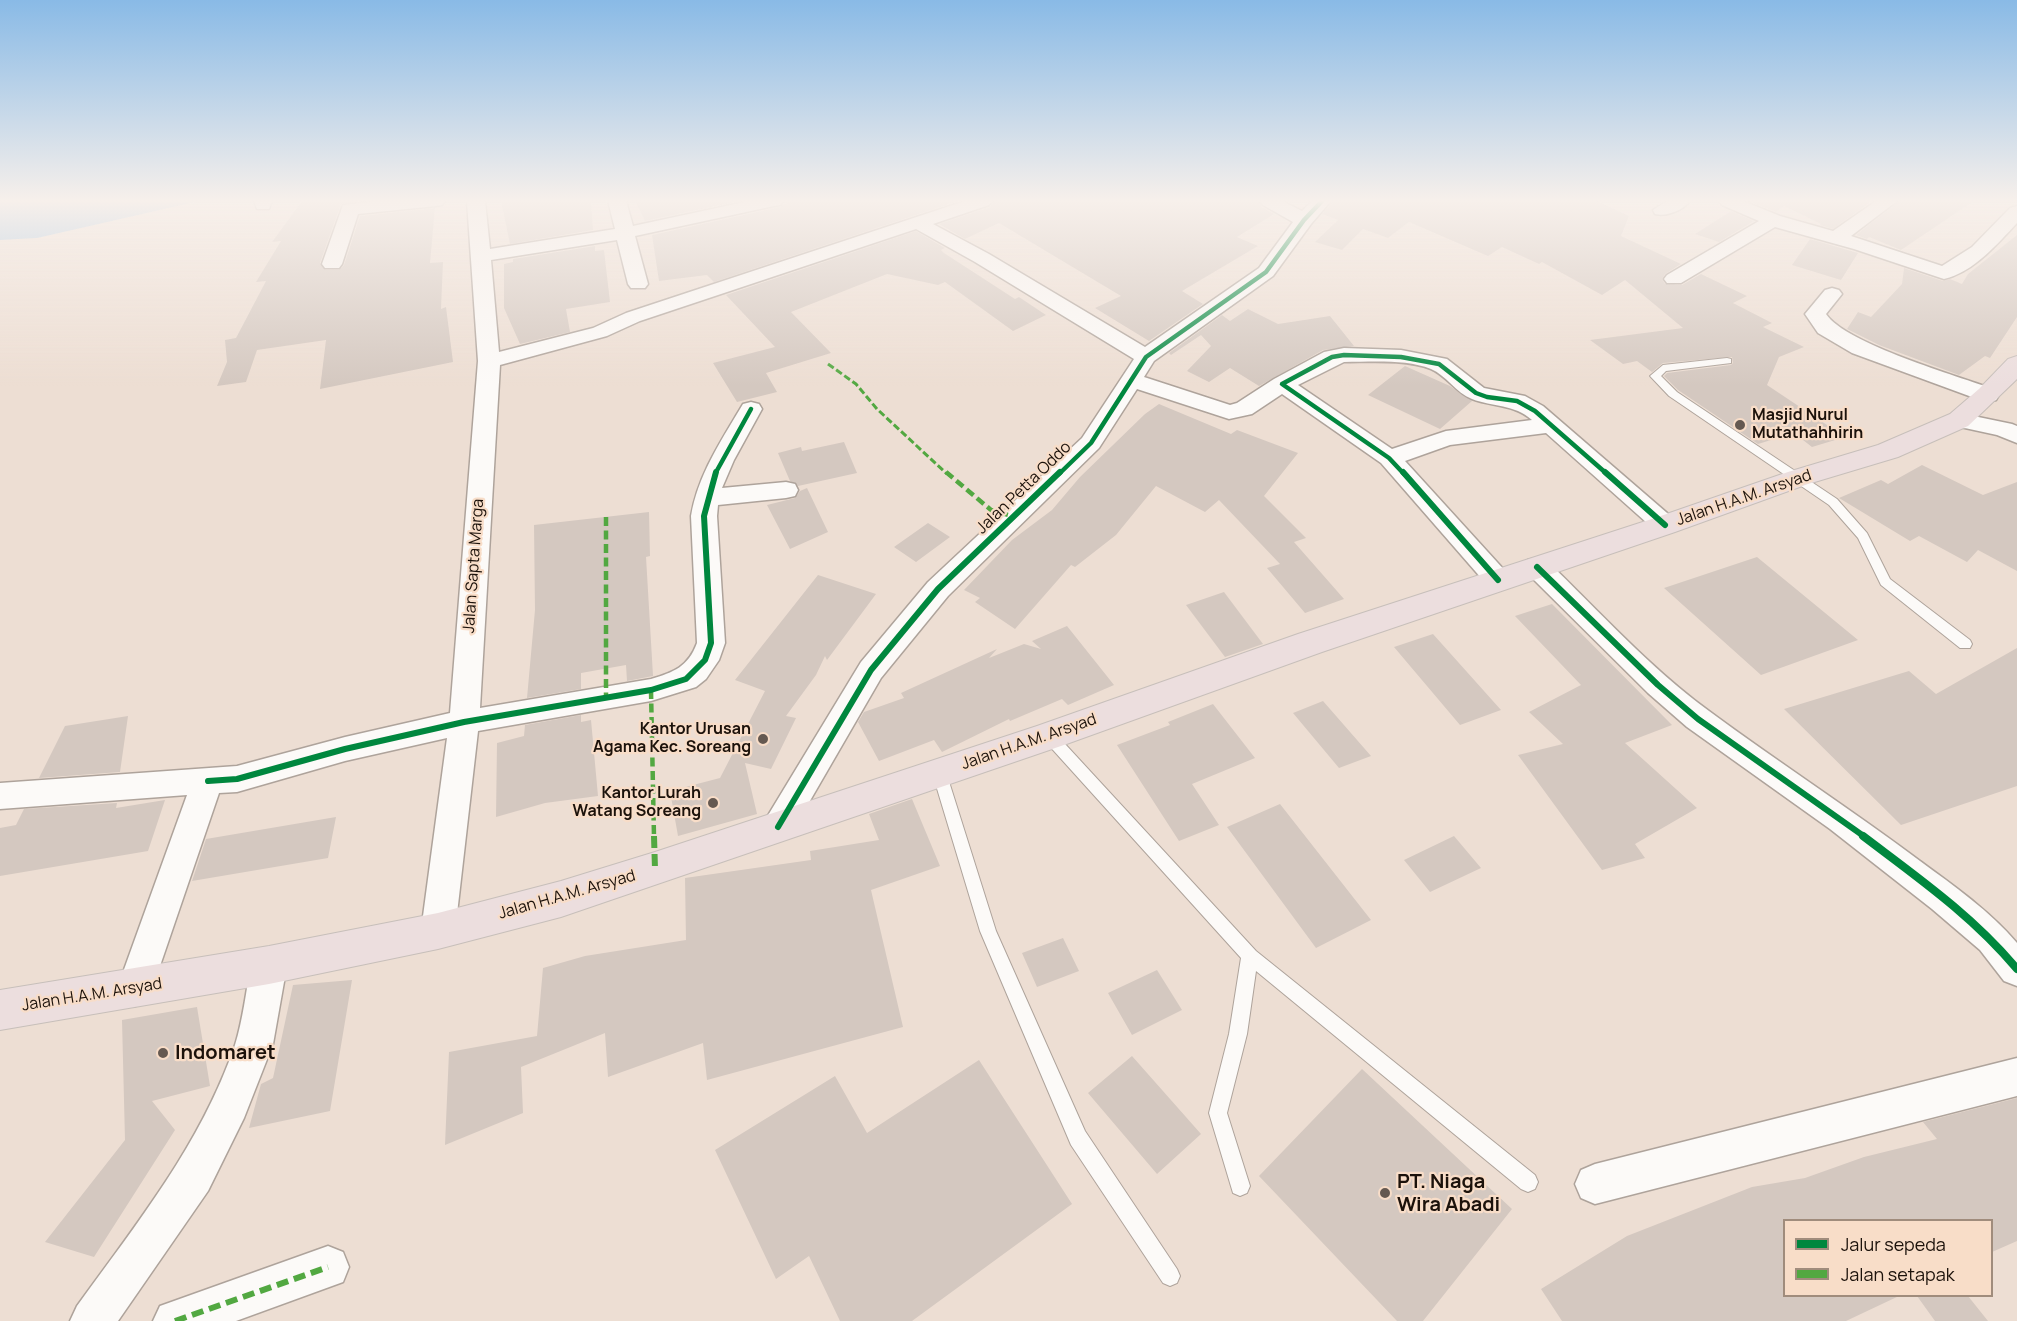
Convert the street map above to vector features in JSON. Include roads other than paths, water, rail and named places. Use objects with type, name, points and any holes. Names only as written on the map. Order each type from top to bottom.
[{"type":"highway","name":"Jalan H.A.M. Arsyad","points":[[0,1010],[269,965],[438,931],[561,899],[1049,736],[1310,643],[1665,525],[1798,478],[1888,451],[1959,420],[1988,396],[2017,364]]},
{"type":"street","name":"Jalan Sapta Marga","points":[[438,931],[464,722],[489,361],[482,263]]},
{"type":"street","points":[[633,263],[638,284]]},
{"type":"street","points":[[489,361],[600,332],[633,317],[795,263]]},
{"type":"street","points":[[990,263],[1146,357]]},
{"type":"street","name":"Jalan Petta Oddo","points":[[778,827],[871,670],[938,588],[1090,443],[1146,357],[1266,272],[1273,263]]},
{"type":"street","points":[[1674,279],[1701,263]]},
{"type":"street","points":[[1913,263],[1946,273],[1961,263]]},
{"type":"street","points":[[1832,294],[1815,314],[1825,329],[1860,348],[1988,396]]},
{"type":"street","points":[[1131,380],[1229,412],[1244,409],[1282,384],[1332,357],[1344,355],[1401,357],[1443,366],[1476,393],[1520,402],[1551,425],[1665,525]]},
{"type":"street","points":[[1282,384],[1389,458],[1498,580]]},
{"type":"street","points":[[0,796],[237,779],[345,749],[464,722],[651,690],[686,679],[705,660],[711,642],[704,516],[706,498],[714,477],[751,409]]},
{"type":"street","points":[[1959,420],[2004,429],[2017,436]]},
{"type":"street","points":[[1389,458],[1446,438],[1551,425]]},
{"type":"street","points":[[706,498],[786,489]]},
{"type":"street","points":[[1537,567],[1658,685],[1698,719],[1841,819],[1944,898],[1992,939],[2017,969]]},
{"type":"street","points":[[135,989],[208,781]]},
{"type":"street","points":[[92,1321],[194,1177],[230,1104],[254,1044],[269,965]]},
{"type":"street","points":[[1595,1184],[2017,1077]]},
{"type":"street","points":[[175,1321],[328,1268]]},
{"type":"lane","points":[[1727,361],[1664,368],[1654,376],[1673,394],[1833,502],[1863,536],[1885,582],[1965,644]]},
{"type":"lane","points":[[1049,736],[1251,956],[1528,1182]]},
{"type":"lane","points":[[939,772],[988,931],[1078,1138],[1170,1276]]},
{"type":"lane","points":[[1240,1186],[1218,1113],[1238,1034],[1251,956]]},
{"type":"place","name":"Masjid Nurul Mutathahhirin","points":[[1740,425]]},
{"type":"place","name":"Kantor Urusan Agama Kec. Soreang","points":[[763,739]]},
{"type":"place","name":"Kantor Lurah Watang Soreang","points":[[713,803]]},
{"type":"place","name":"Indomaret","points":[[163,1053]]},
{"type":"place","name":"PT. Niaga Wira Abadi","points":[[1385,1193]]}]
